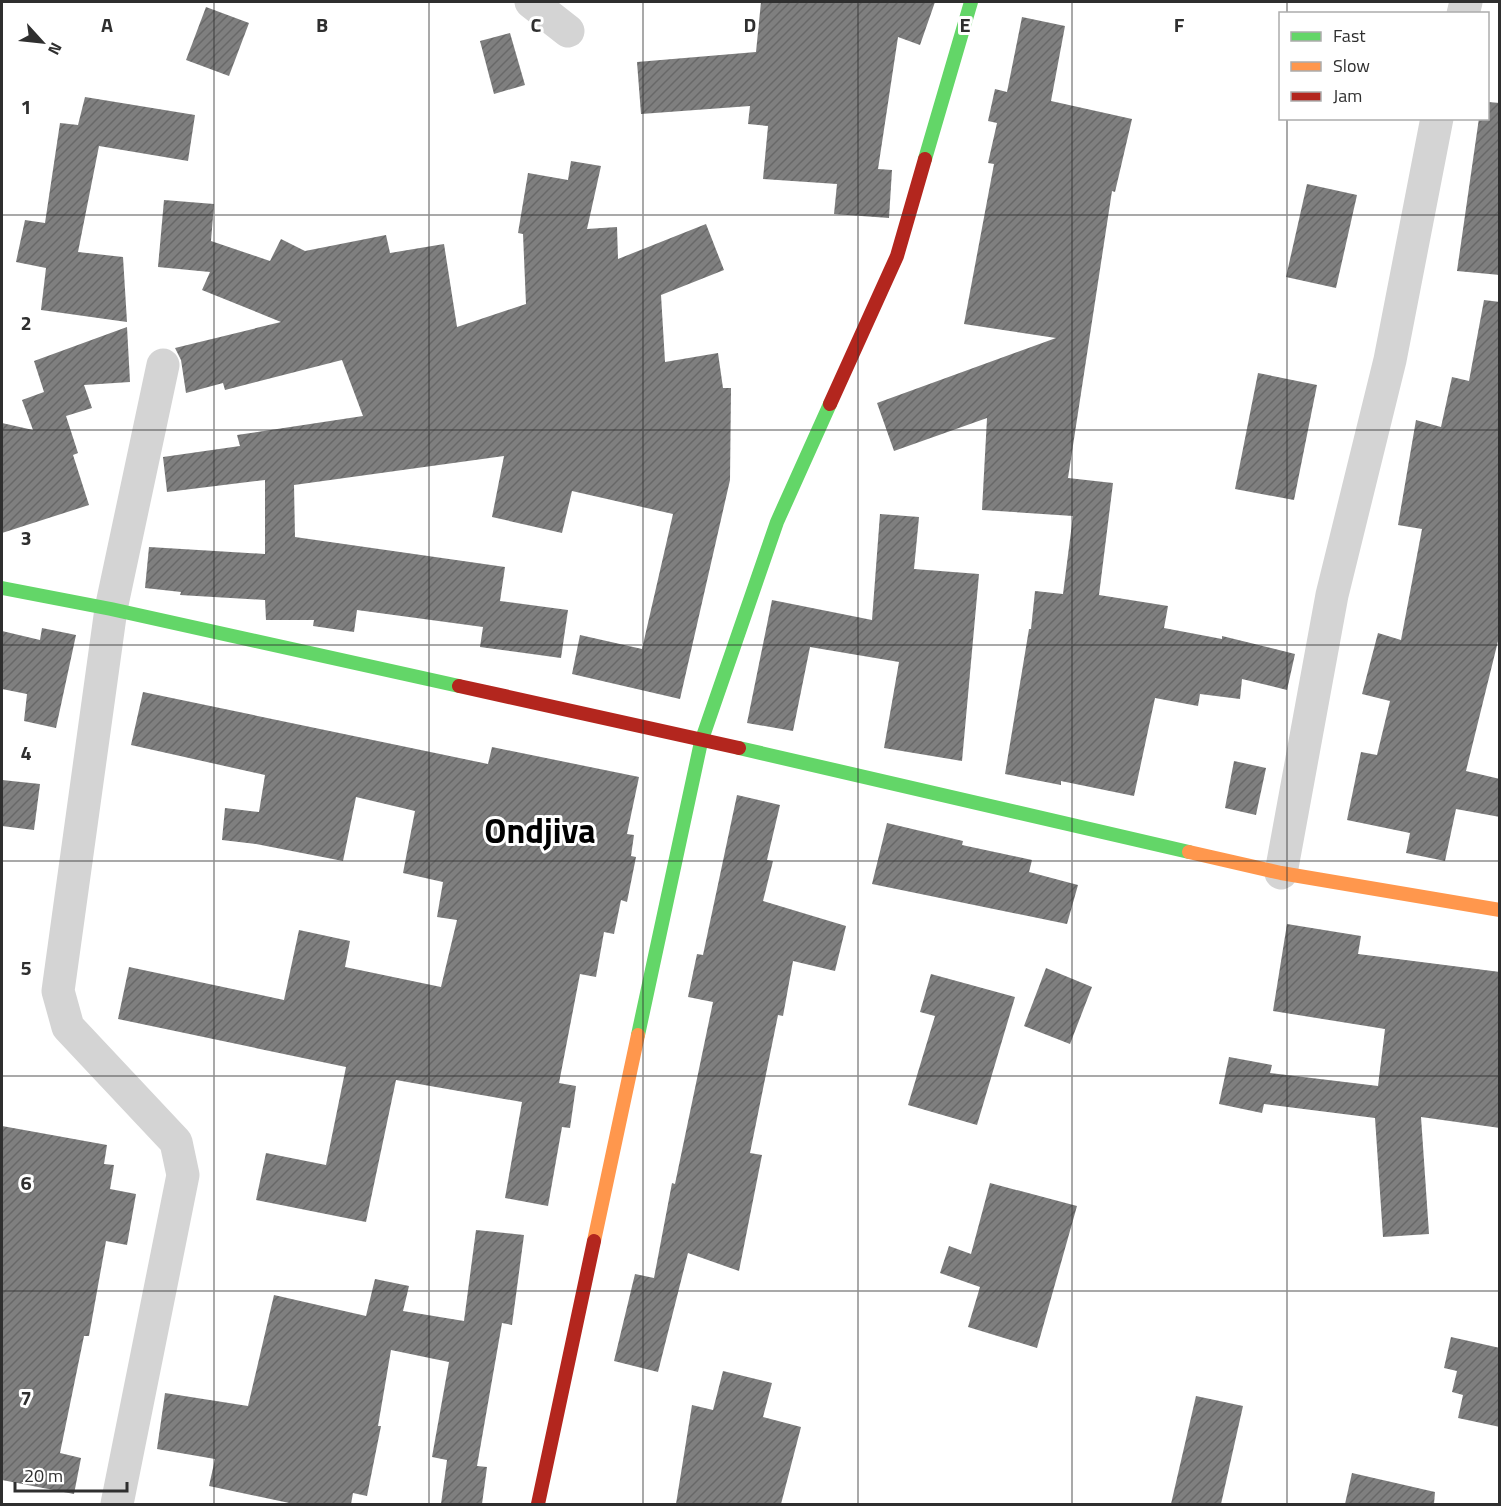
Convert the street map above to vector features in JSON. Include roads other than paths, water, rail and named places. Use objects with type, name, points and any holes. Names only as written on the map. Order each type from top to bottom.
[{"type":"street","points":[[531,2],[568,31]]},
{"type":"street","points":[[538,1504],[701,742],[777,522],[897,255],[971,2]]},
{"type":"street","points":[[1281,873],[1332,595],[1390,360],[1437,120]]},
{"type":"street","points":[[117,1504],[183,1175],[176,1142],[68,1027],[58,992],[111,609],[163,365]]},
{"type":"street","points":[[2,588],[111,609],[641,726],[701,742],[1281,873],[1500,910]]},
{"type":"district","name":"Ondjiva","points":[[540,830]]}]
